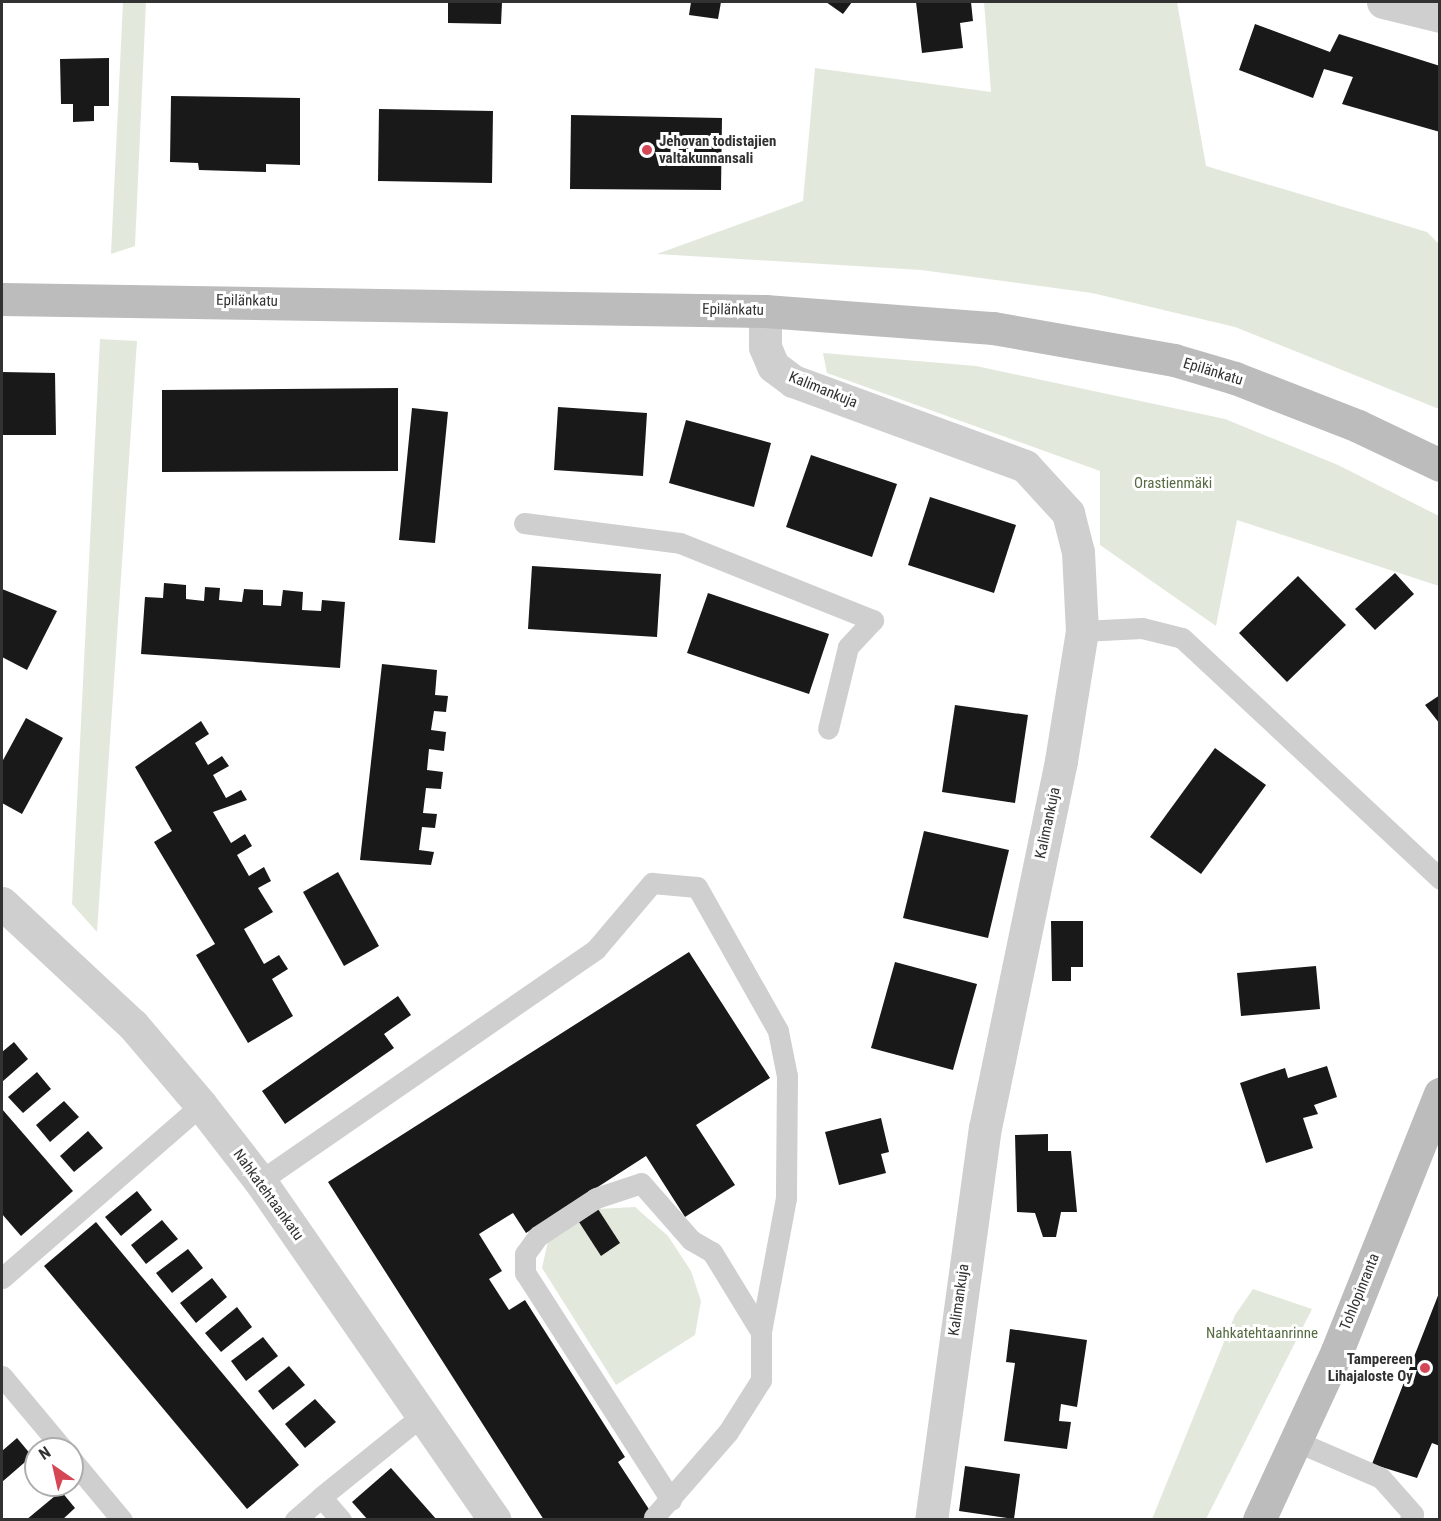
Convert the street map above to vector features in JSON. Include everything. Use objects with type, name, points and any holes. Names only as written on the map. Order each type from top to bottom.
[{"type":"street","points":[[1383,2],[1440,16]]},
{"type":"street","name":"Epilänkatu","points":[[2,299],[765,311],[993,328],[1174,360],[1291,398],[1440,465]]},
{"type":"street","name":"Kalimankuja","points":[[765,311],[765,347],[773,366],[793,381],[1025,466],[1049,488],[1068,513],[1078,552],[1082,631],[1061,761],[985,1127],[931,1520]]},
{"type":"street","name":"Nahkatehtaankatu","points":[[2,903],[133,1026],[201,1105],[260,1181],[424,1414],[495,1520]]},
{"type":"street","name":"Tohlopinranta","points":[[1259,1520],[1298,1442],[1440,1094]]},
{"type":"lane","points":[[524,523],[680,543],[873,620],[848,647],[828,729]]},
{"type":"lane","points":[[1082,631],[1142,628],[1182,638],[1440,879]]},
{"type":"lane","points":[[260,1181],[587,955],[652,883],[698,887],[777,1031],[787,1076],[786,1198],[761,1332],[761,1380],[728,1432],[680,1481],[671,1500],[654,1517]]},
{"type":"lane","points":[[2,1278],[201,1105]]},
{"type":"lane","points":[[671,1500],[525,1273],[525,1254],[538,1236],[596,1198],[641,1183],[691,1240],[712,1252],[761,1332]]},
{"type":"lane","points":[[2,1376],[53,1437]]},
{"type":"lane","points":[[295,1520],[424,1414]]},
{"type":"lane","points":[[1298,1442],[1381,1478],[1413,1514],[1410,1520]]},
{"type":"lane","points":[[84,1474],[122,1520]]},
{"type":"lane","points":[[321,1497],[341,1520]]},
{"type":"green space","points":[[123,2],[146,2],[135,246],[111,254]]},
{"type":"green space","points":[[984,2],[1177,2],[1206,166],[1427,232],[1439,244],[1439,409],[1235,327],[1092,293],[921,270],[657,254],[803,201],[815,68],[991,92]]},
{"type":"green space","points":[[100,339],[137,341],[97,932],[72,904]]},
{"type":"green space","name":"Orastienmäki","points":[[823,353],[976,366],[1225,419],[1338,465],[1439,516],[1439,586],[1237,520],[1216,626],[1100,545],[1100,471],[827,373]]},
{"type":"green space","points":[[635,1207],[668,1236],[691,1271],[701,1301],[695,1335],[616,1385],[542,1268],[548,1241],[598,1209]]},
{"type":"green space","name":"Nahkatehtaanrinne","points":[[1253,1289],[1312,1309],[1206,1519],[1152,1519],[1235,1315]]},
{"type":"building","points":[[448,2],[502,3],[501,24],[448,23]]},
{"type":"building","points":[[691,2],[721,2],[718,19],[689,15]]},
{"type":"building","points":[[826,2],[852,2],[843,14]]},
{"type":"building","points":[[916,2],[971,2],[973,21],[960,23],[963,48],[922,53]]},
{"type":"building","points":[[1255,24],[1330,52],[1339,34],[1440,66],[1440,132],[1342,104],[1353,77],[1324,69],[1313,98],[1239,70]]},
{"type":"building","points":[[109,58],[109,106],[94,106],[94,121],[73,122],[73,104],[61,104],[60,59]]},
{"type":"building","points":[[171,96],[300,98],[300,165],[266,164],[266,172],[199,170],[198,163],[170,162]]},
{"type":"building","points":[[379,109],[493,111],[492,183],[378,181]]},
{"type":"building","points":[[571,115],[722,118],[721,190],[570,189]]},
{"type":"building","points":[[2,372],[55,373],[56,435],[2,435]]},
{"type":"building","points":[[398,388],[398,471],[162,472],[162,390]]},
{"type":"building","points":[[558,407],[647,413],[643,476],[554,470]]},
{"type":"building","points":[[412,408],[448,412],[435,543],[399,540]]},
{"type":"building","points":[[686,420],[771,443],[754,507],[669,483]]},
{"type":"building","points":[[811,455],[897,484],[872,557],[786,527]]},
{"type":"building","points":[[930,497],[1016,525],[994,593],[908,565]]},
{"type":"building","points":[[532,566],[661,574],[657,637],[528,629]]},
{"type":"building","points":[[1395,573],[1414,594],[1375,630],[1355,609]]},
{"type":"building","points":[[1298,576],[1346,625],[1287,682],[1239,633]]},
{"type":"building","points":[[164,583],[186,585],[186,599],[204,601],[205,587],[220,588],[219,600],[242,602],[244,589],[263,590],[263,605],[281,606],[283,590],[303,592],[302,610],[321,611],[322,600],[345,602],[340,668],[141,654],[145,597],[163,598]]},
{"type":"building","points":[[2,589],[57,611],[27,670],[2,657]]},
{"type":"building","points":[[708,593],[829,634],[809,694],[687,653]]},
{"type":"building","points":[[382,664],[437,670],[435,695],[448,696],[446,712],[434,711],[431,730],[446,732],[444,751],[429,749],[427,770],[443,772],[441,789],[426,788],[423,813],[437,814],[435,828],[422,827],[419,850],[434,852],[431,865],[360,860]]},
{"type":"building","points":[[1440,695],[1440,724],[1425,705]]},
{"type":"building","points":[[955,705],[1028,715],[1015,803],[942,792]]},
{"type":"building","points":[[26,718],[63,738],[22,814],[2,803],[2,762]]},
{"type":"building","points":[[201,721],[209,734],[195,743],[208,765],[222,756],[229,766],[213,775],[226,798],[241,790],[247,800],[213,812],[231,843],[245,834],[252,846],[237,855],[249,876],[264,867],[271,881],[258,888],[273,912],[244,929],[264,964],[279,955],[288,969],[272,979],[293,1016],[248,1043],[196,955],[215,944],[154,842],[172,831],[135,767]]},
{"type":"building","points":[[1215,748],[1266,785],[1201,874],[1150,837]]},
{"type":"building","points":[[924,831],[1009,850],[988,938],[903,918]]},
{"type":"building","points":[[338,872],[379,946],[344,966],[303,892]]},
{"type":"building","points":[[1051,921],[1083,921],[1083,967],[1071,967],[1071,981],[1052,981]]},
{"type":"building","points":[[689,952],[770,1078],[696,1125],[735,1185],[685,1217],[646,1156],[526,1233],[513,1213],[479,1234],[502,1271],[489,1279],[509,1310],[525,1300],[625,1457],[618,1462],[656,1520],[544,1520],[328,1182]]},
{"type":"building","points":[[895,962],[977,984],[953,1070],[871,1048]]},
{"type":"building","points":[[1316,966],[1320,1009],[1241,1016],[1237,973]]},
{"type":"building","points":[[398,996],[411,1015],[384,1034],[394,1048],[285,1124],[262,1091]]},
{"type":"building","points":[[14,1042],[28,1059],[2,1082],[2,1052]]},
{"type":"building","points":[[1327,1066],[1337,1097],[1314,1105],[1318,1114],[1303,1118],[1313,1148],[1266,1163],[1240,1083],[1285,1068],[1288,1078]]},
{"type":"building","points":[[37,1072],[51,1089],[23,1113],[8,1097]]},
{"type":"building","points":[[64,1101],[79,1117],[50,1142],[36,1125]]},
{"type":"building","points":[[2,1109],[73,1191],[21,1236],[2,1214]]},
{"type":"building","points":[[881,1118],[889,1152],[881,1154],[886,1173],[839,1185],[825,1132]]},
{"type":"building","points":[[88,1131],[103,1148],[74,1172],[60,1156]]},
{"type":"building","points":[[1048,1134],[1048,1151],[1071,1151],[1077,1212],[1061,1212],[1056,1237],[1043,1237],[1035,1213],[1017,1212],[1015,1135]]},
{"type":"building","points":[[137,1191],[152,1210],[121,1236],[105,1217]]},
{"type":"building","points":[[598,1209],[620,1243],[601,1256],[579,1222]]},
{"type":"building","points":[[162,1220],[178,1239],[146,1264],[131,1245]]},
{"type":"building","points":[[96,1222],[299,1465],[247,1509],[44,1266]]},
{"type":"building","points":[[188,1249],[203,1268],[172,1293],[156,1273]]},
{"type":"building","points":[[212,1278],[227,1297],[196,1323],[180,1303]]},
{"type":"building","name":"Tampereen Lihajaloste Oy","points":[[1439,1293],[1440,1446],[1432,1443],[1417,1478],[1372,1464]]},
{"type":"building","points":[[237,1307],[252,1327],[221,1352],[205,1333]]},
{"type":"building","points":[[1010,1329],[1087,1340],[1077,1407],[1061,1404],[1059,1421],[1071,1422],[1067,1449],[1004,1441],[1015,1363],[1006,1362]]},
{"type":"building","points":[[263,1337],[278,1356],[246,1381],[231,1361]]},
{"type":"building","points":[[289,1366],[305,1385],[273,1410],[258,1391]]},
{"type":"building","points":[[315,1399],[336,1422],[305,1448],[285,1424]]},
{"type":"building","points":[[17,1438],[24,1446],[24,1463],[2,1482],[2,1451]]},
{"type":"building","points":[[965,1466],[1020,1474],[1014,1519],[959,1511]]},
{"type":"building","points":[[391,1468],[437,1520],[368,1520],[352,1502]]},
{"type":"building","points":[[54,1497],[66,1497],[75,1508],[62,1520],[26,1520]]},
{"type":"place","name":"Jehovan todistajien valtakunnansali","points":[[647,150]]},
{"type":"place","name":"Tampereen Lihajaloste Oy","points":[[1425,1368]]}]
